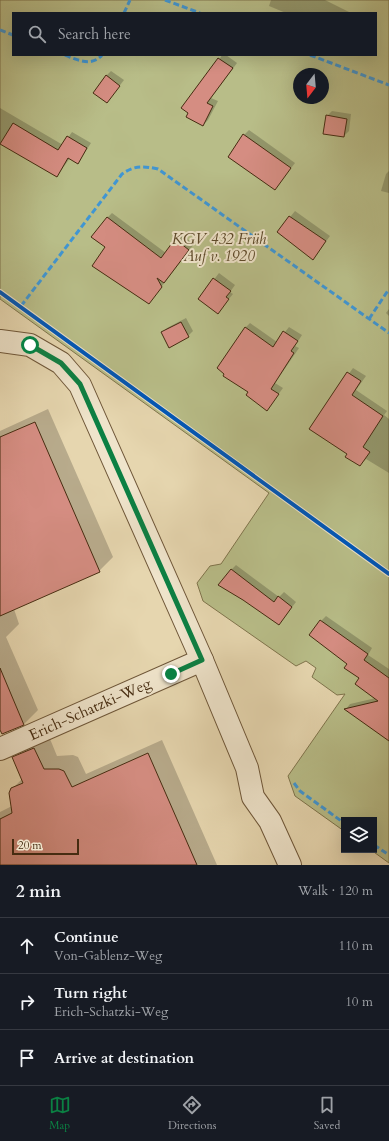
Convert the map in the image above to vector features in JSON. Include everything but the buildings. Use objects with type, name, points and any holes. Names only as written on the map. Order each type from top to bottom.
[{"type":"lane","points":[[0,341],[30,345],[61,363],[80,384],[202,660],[247,768],[253,797],[270,821],[290,865]]},
{"type":"lane","name":"Erich-Schatzki-Weg","points":[[0,749],[202,660]]},
{"type":"green space","name":"KGV 432 Früh Auf v. 1920","points":[[0,0],[389,0],[389,863],[375,853],[377,853],[377,817],[341,817],[341,829],[295,796],[288,776],[345,694],[337,695],[312,677],[316,668],[306,661],[296,666],[203,601],[197,583],[210,566],[221,564],[269,493],[0,299]]},
{"type":"marked path","points":[[124,12],[130,0]]},
{"type":"marked path","points":[[165,0],[197,12]]},
{"type":"marked path","points":[[0,30],[12,35]]},
{"type":"marked path","points":[[68,56],[89,62],[94,61],[101,56]]},
{"type":"marked path","points":[[313,56],[389,85]]},
{"type":"marked path","points":[[21,306],[122,174],[131,169],[143,167],[158,169],[389,333]]},
{"type":"marked path","points":[[369,319],[389,289]]},
{"type":"marked path","points":[[294,783],[300,791],[341,821]]},
{"type":"marked path","points":[[377,847],[389,855]]},
{"type":"cycle path","points":[[0,292],[389,574]]},
{"type":"route","points":[[30,345],[61,363],[80,384],[202,660],[171,674]]}]
